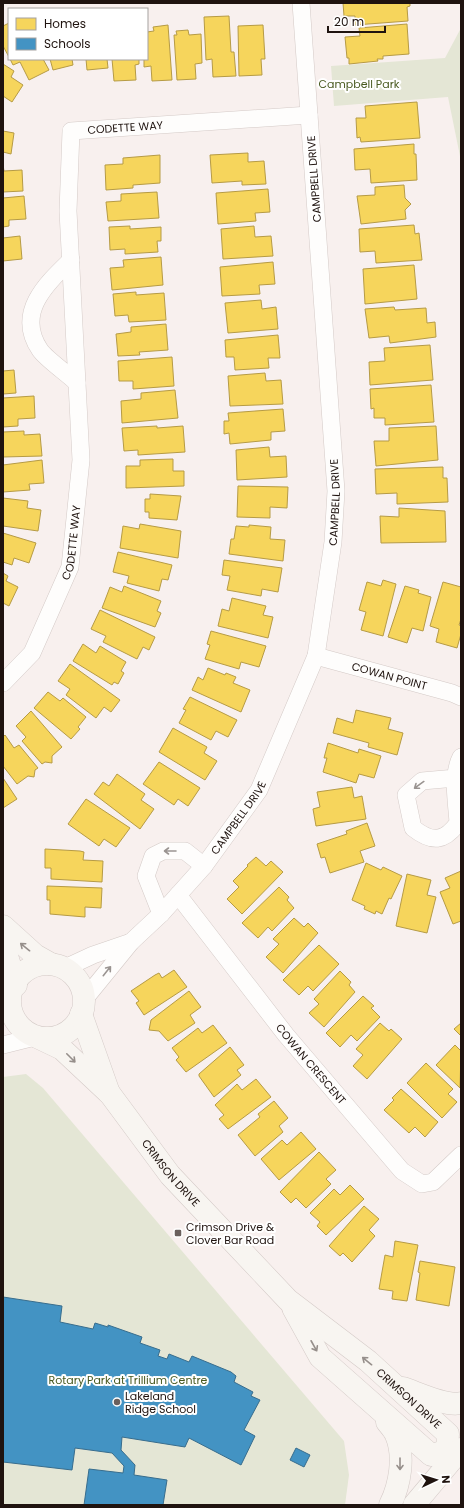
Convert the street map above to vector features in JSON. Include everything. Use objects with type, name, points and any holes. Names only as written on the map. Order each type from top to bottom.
[{"type":"street","name":"CAMPBELL DRIVE","points":[[82,1007],[131,942],[161,914],[204,866],[259,790],[316,656],[333,542],[336,492],[301,3]]},
{"type":"street","name":"CODETTE WAY","points":[[3,683],[32,653],[70,568],[81,460],[68,211],[71,131],[309,115]]},
{"type":"street","points":[[71,260],[41,291],[32,308],[31,324],[33,335],[40,351],[77,383]]},
{"type":"street","name":"COWAN POINT","points":[[316,656],[452,692],[461,697]]},
{"type":"street","points":[[456,778],[457,764],[461,757]]},
{"type":"street","points":[[161,914],[146,876],[154,856],[163,851],[185,851],[204,866]]},
{"type":"street","name":"COWAN CRESCENT","points":[[178,895],[286,1035],[402,1171],[422,1184],[433,1182],[461,1155]]},
{"type":"street","points":[[3,926],[35,955],[58,966],[80,983],[83,990],[82,1007],[78,1022],[70,1030],[56,1037],[37,1037],[3,1045]]},
{"type":"street","name":"CAMPBELL DRIVE","points":[[58,966],[131,942]]},
{"type":"street","points":[[3,943],[12,1011],[16,1022],[22,1029],[37,1037]]},
{"type":"street","points":[[10,998],[24,973],[35,965],[58,966]]},
{"type":"street","name":"CRIMSON DRIVE","points":[[82,1007],[110,1094]]},
{"type":"street","name":"CRIMSON DRIVE","points":[[37,1037],[62,1049],[110,1094],[170,1174],[288,1300],[397,1386],[448,1434],[456,1456],[431,1455],[320,1357],[288,1300]]},
{"type":"street","points":[[397,1386],[441,1401],[456,1404],[461,1403]]},
{"type":"street","points":[[374,1405],[396,1434],[400,1450],[400,1475],[395,1495],[390,1505]]},
{"type":"street","points":[[414,1505],[456,1456]]},
{"type":"green space","name":"Campbell Park","points":[[461,28],[461,161],[448,97],[334,106],[331,66],[445,58]]},
{"type":"green space","name":"Rotary Park at Trillium Centre","points":[[26,1074],[43,1088],[344,1441],[349,1475],[345,1505],[3,1505],[3,1077]]},
{"type":"building: Homes","points":[[343,3],[410,3],[410,6],[407,7],[408,21],[355,25],[355,16],[344,16]]},
{"type":"building: Homes","points":[[229,16],[231,52],[234,52],[236,76],[213,77],[212,59],[206,60],[204,17]]},
{"type":"building: Homes","points":[[8,24],[8,55],[3,46],[3,26]]},
{"type":"building: Homes","points":[[407,24],[409,54],[383,56],[383,59],[377,59],[378,61],[349,64],[345,37],[360,36],[359,28]]},
{"type":"building: Homes","points":[[168,25],[172,80],[152,81],[151,66],[144,67],[144,60],[148,60],[148,32],[154,31],[153,27]]},
{"type":"building: Homes","points":[[263,25],[265,59],[261,59],[262,75],[239,76],[238,26]]},
{"type":"building: Homes","points":[[188,30],[189,35],[201,34],[202,63],[195,64],[196,79],[177,80],[174,35],[177,35],[176,31]]},
{"type":"building: Homes","points":[[10,60],[44,60],[49,70],[29,80],[20,62],[13,65]]},
{"type":"building: Homes","points":[[50,60],[72,60],[73,65],[53,70]]},
{"type":"building: Homes","points":[[86,60],[107,60],[108,68],[87,70]]},
{"type":"building: Homes","points":[[112,60],[139,60],[139,64],[135,65],[136,80],[114,81]]},
{"type":"building: Homes","points":[[3,64],[14,71],[11,77],[23,85],[12,102],[3,96]]},
{"type":"building: Homes","points":[[417,102],[420,138],[361,142],[360,137],[357,138],[356,118],[366,118],[365,106]]},
{"type":"building: Homes","points":[[3,131],[14,133],[11,154],[3,152]]},
{"type":"building: Homes","points":[[414,144],[417,180],[371,183],[370,169],[355,170],[354,149]]},
{"type":"building: Homes","points":[[248,153],[248,162],[264,161],[266,184],[242,185],[242,181],[212,183],[210,155]]},
{"type":"building: Homes","points":[[160,155],[160,183],[133,185],[133,188],[106,190],[105,165],[123,164],[123,158]]},
{"type":"building: Homes","points":[[3,165],[4,171],[22,170],[23,191],[3,192]]},
{"type":"building: Homes","points":[[404,185],[405,198],[411,204],[405,210],[406,219],[361,224],[357,196],[375,195],[375,187]]},
{"type":"building: Homes","points":[[268,189],[270,212],[255,213],[256,221],[218,224],[216,193]]},
{"type":"building: Homes","points":[[157,192],[159,218],[108,221],[106,202],[121,201],[121,194]]},
{"type":"building: Homes","points":[[24,196],[26,219],[9,220],[9,226],[3,227],[3,198]]},
{"type":"building: Homes","points":[[414,225],[415,234],[419,233],[422,260],[376,263],[375,251],[360,252],[359,229]]},
{"type":"building: Homes","points":[[130,226],[130,229],[161,227],[161,241],[157,241],[158,252],[125,254],[125,249],[110,250],[109,227]]},
{"type":"building: Homes","points":[[254,226],[255,237],[271,236],[273,256],[223,259],[221,229]]},
{"type":"building: Homes","points":[[20,236],[22,259],[3,261],[3,238]]},
{"type":"building: Homes","points":[[161,257],[163,285],[112,290],[110,268],[124,267],[123,260]]},
{"type":"building: Homes","points":[[273,262],[275,284],[259,285],[260,294],[222,296],[220,267]]},
{"type":"building: Homes","points":[[414,265],[417,299],[365,304],[363,269]]},
{"type":"building: Homes","points":[[136,292],[136,295],[164,293],[166,320],[129,322],[128,315],[115,316],[113,294]]},
{"type":"building: Homes","points":[[261,300],[262,309],[276,307],[278,329],[228,333],[225,303]]},
{"type":"building: Homes","points":[[394,307],[395,310],[426,308],[427,323],[435,322],[436,337],[390,343],[389,336],[369,338],[365,309]]},
{"type":"building: Homes","points":[[166,324],[168,350],[139,352],[140,355],[118,356],[116,334],[131,332],[131,327]]},
{"type":"building: Homes","points":[[278,335],[280,358],[268,358],[269,368],[235,370],[234,357],[226,357],[225,340]]},
{"type":"building: Homes","points":[[430,345],[433,380],[370,385],[369,362],[385,361],[384,348]]},
{"type":"building: Homes","points":[[172,357],[174,386],[133,389],[133,381],[119,381],[118,361]]},
{"type":"building: Homes","points":[[14,370],[16,393],[3,394],[3,371]]},
{"type":"building: Homes","points":[[265,373],[266,381],[281,380],[283,404],[230,406],[228,376]]},
{"type":"building: Homes","points":[[431,385],[434,422],[385,425],[385,418],[374,418],[374,408],[371,409],[370,389]]},
{"type":"building: Homes","points":[[175,390],[178,418],[122,423],[121,401],[141,399],[141,393]]},
{"type":"building: Homes","points":[[34,396],[35,418],[18,419],[18,426],[3,427],[3,398]]},
{"type":"building: Homes","points":[[283,409],[285,431],[271,432],[271,440],[230,444],[229,433],[224,434],[224,421],[229,421],[228,413]]},
{"type":"building: Homes","points":[[157,426],[157,428],[183,426],[185,452],[138,455],[138,450],[124,451],[122,428]]},
{"type":"building: Homes","points":[[436,426],[438,460],[376,466],[374,441],[389,441],[389,428]]},
{"type":"building: Homes","points":[[24,431],[24,435],[40,434],[42,456],[3,457],[3,432]]},
{"type":"building: Homes","points":[[269,447],[270,457],[286,456],[287,477],[237,480],[236,450]]},
{"type":"building: Homes","points":[[173,459],[173,471],[184,471],[184,486],[126,488],[126,466],[140,466],[140,460]]},
{"type":"building: Homes","points":[[42,460],[44,483],[29,484],[30,490],[3,492],[3,465]]},
{"type":"building: Homes","points":[[443,467],[443,478],[447,478],[448,502],[397,504],[397,493],[376,494],[375,469]]},
{"type":"building: Homes","points":[[238,486],[288,487],[287,508],[270,507],[270,518],[237,517]]},
{"type":"building: Homes","points":[[150,494],[181,496],[177,520],[149,518],[149,512],[145,512],[145,499],[150,499]]},
{"type":"building: Homes","points":[[3,498],[28,501],[27,508],[41,510],[38,531],[3,526]]},
{"type":"building: Homes","points":[[399,508],[445,511],[446,542],[381,543],[380,516],[399,517]]},
{"type":"building: Homes","points":[[140,524],[181,531],[178,558],[120,548],[123,526],[139,529]]},
{"type":"building: Homes","points":[[249,525],[271,527],[270,539],[285,540],[283,561],[229,554],[231,539],[234,539],[236,526],[249,527]]},
{"type":"building: Homes","points":[[3,533],[36,543],[29,563],[14,558],[12,565],[3,562]]},
{"type":"building: Homes","points":[[118,552],[172,565],[168,580],[162,579],[159,591],[127,583],[129,576],[113,572]]},
{"type":"building: Homes","points":[[224,560],[282,568],[278,592],[262,589],[261,596],[227,590],[230,576],[222,575]]},
{"type":"building: Homes","points":[[3,573],[8,576],[6,581],[18,587],[9,606],[3,603]]},
{"type":"building: Homes","points":[[383,580],[396,584],[383,636],[361,630],[366,612],[359,610],[367,582],[381,586]]},
{"type":"building: Homes","points":[[443,582],[461,587],[461,619],[459,625],[461,626],[461,634],[457,648],[436,642],[439,629],[430,626]]},
{"type":"building: Homes","points":[[124,586],[161,601],[157,611],[161,613],[155,627],[102,608],[110,587],[122,592]]},
{"type":"building: Homes","points":[[405,586],[419,590],[418,593],[431,597],[423,631],[412,628],[407,643],[388,637]]},
{"type":"building: Homes","points":[[232,598],[266,606],[263,615],[273,617],[268,638],[218,626],[222,609],[229,611]]},
{"type":"building: Homes","points":[[100,610],[155,637],[149,650],[143,647],[137,659],[103,642],[106,636],[91,629]]},
{"type":"building: Homes","points":[[211,631],[266,646],[259,667],[241,662],[239,669],[205,659],[210,645],[207,644]]},
{"type":"building: Homes","points":[[83,644],[96,653],[100,646],[126,662],[121,671],[124,673],[118,684],[114,682],[112,685],[73,661]]},
{"type":"building: Homes","points":[[70,664],[120,700],[111,712],[104,707],[96,718],[66,695],[70,689],[58,681]]},
{"type":"building: Homes","points":[[208,668],[225,675],[226,673],[236,677],[233,683],[250,690],[241,712],[192,690],[198,677],[203,680]]},
{"type":"building: Homes","points":[[48,692],[60,701],[63,698],[86,717],[78,727],[80,729],[71,739],[34,708]]},
{"type":"building: Homes","points":[[190,697],[237,720],[228,737],[216,731],[211,740],[179,723],[186,710],[183,709]]},
{"type":"building: Homes","points":[[356,710],[391,718],[388,729],[403,733],[397,755],[368,747],[369,743],[333,733],[337,718],[353,723]]},
{"type":"building: Homes","points":[[31,711],[62,747],[52,756],[52,763],[45,762],[42,764],[22,741],[26,737],[16,726]]},
{"type":"building: Homes","points":[[173,728],[207,747],[204,753],[217,761],[205,780],[159,752]]},
{"type":"building: Homes","points":[[5,735],[14,748],[19,745],[38,768],[35,770],[34,777],[28,776],[17,784],[3,766],[3,737]]},
{"type":"building: Homes","points":[[328,743],[358,753],[359,749],[381,756],[374,778],[359,774],[356,783],[323,772],[327,758],[324,758]]},
{"type":"building: Homes","points":[[159,762],[200,788],[188,806],[178,799],[174,805],[143,784]]},
{"type":"building: Homes","points":[[117,774],[145,794],[141,800],[154,809],[140,829],[94,794],[103,782],[109,786]]},
{"type":"building: Homes","points":[[3,778],[17,799],[3,808]]},
{"type":"building: Homes","points":[[352,787],[354,798],[362,796],[366,819],[316,826],[313,809],[320,807],[317,792]]},
{"type":"building: Homes","points":[[86,799],[130,828],[116,847],[104,839],[99,846],[68,824]]},
{"type":"building: Homes","points":[[367,823],[375,846],[360,851],[364,862],[330,873],[325,857],[321,858],[317,844],[347,834],[346,831]]},
{"type":"building: Homes","points":[[45,849],[80,851],[84,852],[83,860],[103,861],[102,882],[51,879],[51,868],[45,868]]},
{"type":"building: Homes","points":[[256,857],[266,866],[271,861],[283,872],[242,914],[227,899],[239,887],[233,881]]},
{"type":"building: Homes","points":[[366,863],[381,870],[383,867],[402,876],[391,899],[389,898],[382,914],[376,911],[375,914],[364,909],[365,906],[352,900]]},
{"type":"building: Homes","points":[[461,871],[461,921],[453,924],[440,892],[450,888],[445,878]]},
{"type":"building: Homes","points":[[407,874],[431,880],[427,895],[436,897],[427,933],[396,926]]},
{"type":"building: Homes","points":[[47,886],[102,888],[101,908],[85,907],[85,917],[50,914],[50,900],[47,900]]},
{"type":"building: Homes","points":[[279,887],[289,897],[287,900],[294,908],[272,931],[268,927],[258,938],[242,923]]},
{"type":"building: Homes","points":[[294,918],[304,927],[308,923],[318,933],[283,973],[266,957],[279,944],[273,939]]},
{"type":"building: Homes","points":[[319,945],[339,964],[313,991],[308,986],[299,995],[283,980]]},
{"type":"building: Homes","points":[[174,970],[187,987],[144,1015],[136,1003],[139,1001],[131,991],[159,973],[162,978]]},
{"type":"building: Homes","points":[[340,971],[351,982],[349,985],[355,992],[324,1027],[309,1013],[319,1004],[314,999]]},
{"type":"building: Homes","points":[[189,991],[201,1007],[190,1015],[195,1023],[168,1041],[159,1031],[149,1030],[151,1020]]},
{"type":"building: Homes","points":[[363,996],[374,1006],[371,1008],[380,1017],[357,1041],[351,1035],[340,1047],[326,1033]]},
{"type":"building: Homes","points":[[380,1023],[389,1031],[391,1029],[402,1039],[367,1079],[353,1066],[363,1055],[356,1049]]},
{"type":"building: Homes","points":[[461,1023],[461,1036],[454,1029]]},
{"type":"building: Homes","points":[[213,1025],[227,1043],[186,1072],[176,1060],[179,1057],[172,1048],[198,1028],[202,1033]]},
{"type":"building: Homes","points":[[455,1045],[461,1051],[460,1088],[436,1065]]},
{"type":"building: Homes","points":[[230,1047],[244,1065],[237,1070],[241,1075],[214,1097],[199,1074]]},
{"type":"building: Homes","points":[[426,1063],[453,1089],[448,1094],[457,1102],[442,1118],[407,1083]]},
{"type":"building: Homes","points":[[256,1079],[271,1097],[228,1129],[219,1119],[224,1115],[215,1105],[237,1084],[242,1090]]},
{"type":"building: Homes","points":[[401,1089],[438,1122],[425,1137],[415,1127],[409,1133],[384,1110],[394,1100],[392,1098]]},
{"type":"building: Homes","points":[[274,1101],[288,1118],[279,1126],[283,1132],[255,1156],[238,1135],[260,1117],[258,1114]]},
{"type":"building: Homes","points":[[301,1132],[316,1149],[279,1180],[261,1159],[282,1140],[287,1145]]},
{"type":"building: Homes","points":[[319,1152],[336,1170],[326,1179],[331,1184],[306,1208],[296,1198],[291,1203],[280,1192]]},
{"type":"building: Homes","points":[[350,1185],[364,1199],[326,1235],[317,1226],[320,1222],[310,1213],[334,1189],[340,1195]]},
{"type":"building: Homes","points":[[364,1206],[379,1219],[369,1230],[375,1236],[352,1262],[343,1253],[340,1256],[329,1246]]},
{"type":"building: Homes","points":[[395,1241],[418,1245],[407,1301],[392,1299],[393,1291],[379,1289],[385,1255],[393,1257]]},
{"type":"building: Homes","points":[[420,1261],[455,1267],[449,1306],[416,1300],[420,1273],[418,1272]]},
{"type":"building: Schools","points":[[3,1297],[62,1306],[60,1322],[93,1329],[95,1323],[108,1327],[108,1325],[142,1337],[140,1343],[160,1350],[158,1356],[167,1359],[169,1354],[189,1362],[192,1356],[231,1372],[236,1376],[234,1382],[253,1392],[251,1396],[260,1400],[244,1430],[255,1436],[241,1465],[189,1438],[185,1447],[122,1437],[121,1450],[135,1465],[134,1475],[167,1480],[163,1505],[84,1505],[89,1469],[123,1473],[124,1466],[112,1453],[75,1448],[72,1470],[3,1462]]},
{"type":"building: Schools","points":[[296,1448],[310,1455],[304,1467],[290,1460]]},
{"type":"place","name":"Crimson Drive & Clover Bar Road","points":[[178,1233]]},
{"type":"place","name":"Lakeland Ridge School","points":[[117,1402]]}]
